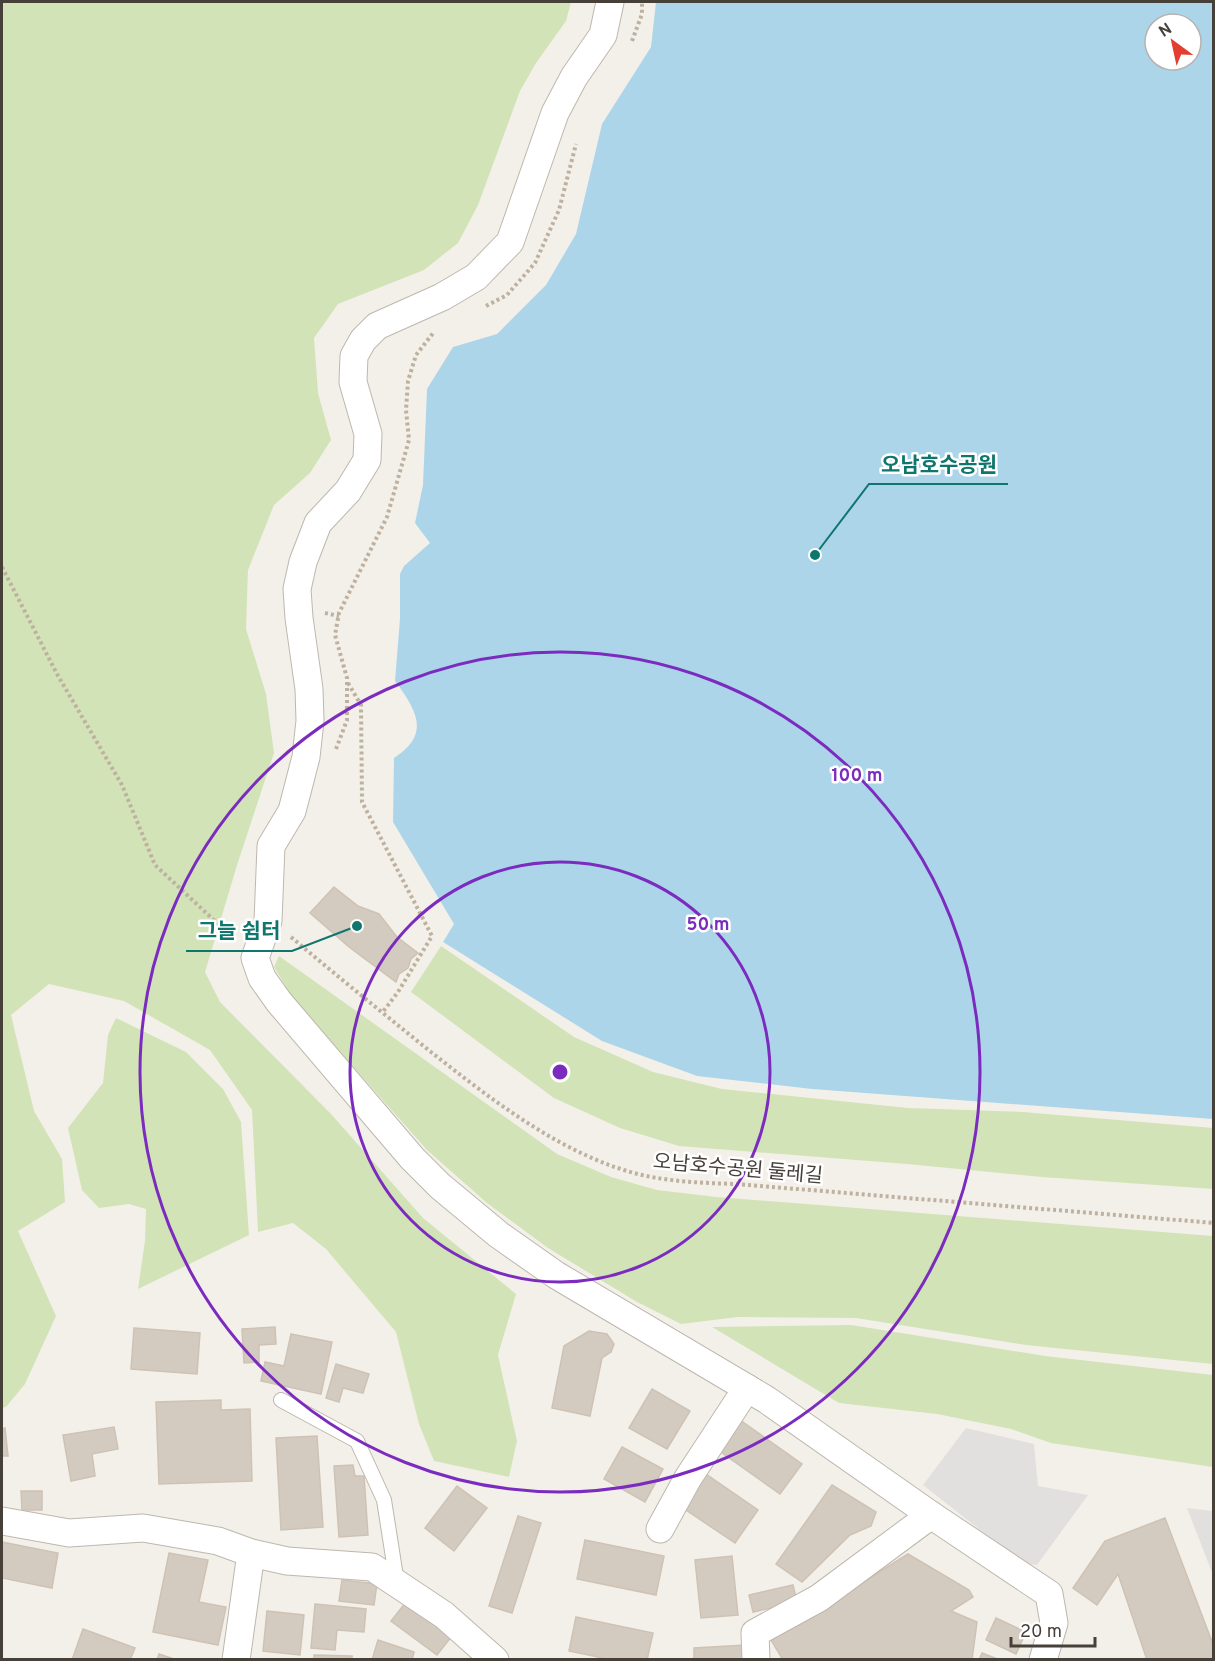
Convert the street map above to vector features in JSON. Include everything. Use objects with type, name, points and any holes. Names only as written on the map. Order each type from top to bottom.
[{"type":"street","points":[[610,2],[603,35],[574,77],[555,113],[510,242],[477,277],[442,297],[377,326],[363,340],[354,356],[353,382],[368,434],[367,460],[348,491],[318,523],[303,562],[297,589],[309,689],[310,721],[306,757],[292,811],[271,846],[268,921],[255,958],[262,978],[279,1002],[412,1158],[440,1186],[499,1235],[556,1275],[767,1400],[1049,1594],[1054,1623],[1043,1659]]},
{"type":"street","points":[[660,1530],[688,1478],[747,1388]]},
{"type":"street","points":[[756,1659],[755,1634],[819,1598],[931,1515]]},
{"type":"street","points":[[2,1521],[69,1533],[143,1528],[219,1541],[251,1553],[287,1561],[372,1567],[444,1615],[495,1659]]},
{"type":"street","points":[[236,1659],[251,1553]]},
{"type":"lane","points":[[281,1400],[357,1441],[384,1500],[398,1583]]},
{"type":"path","points":[[629,49],[642,14],[642,2]]},
{"type":"path","points":[[478,310],[507,295],[536,264],[559,210],[579,133]]},
{"type":"path","points":[[335,752],[347,720],[346,681],[335,636],[339,613],[387,517],[409,440],[406,410],[408,381],[416,355],[436,329]]},
{"type":"path","points":[[2,567],[57,674],[122,785],[155,865],[255,958]]},
{"type":"path","points":[[346,681],[361,705],[362,802],[432,936],[398,992],[382,1013]]},
{"type":"path","name":"오남호수공원 둘레길","points":[[268,921],[478,1089],[563,1143],[606,1163],[640,1175],[686,1182],[1214,1222]]},
{"type":"green space","points":[[2,2],[571,2],[566,21],[536,63],[520,91],[478,205],[458,243],[424,270],[338,304],[314,338],[318,393],[331,440],[310,473],[274,505],[248,570],[246,629],[266,694],[274,753],[205,972],[220,1002],[331,1114],[423,1218],[516,1294],[498,1355],[517,1441],[509,1477],[434,1461],[419,1424],[396,1332],[326,1249],[293,1223],[258,1232],[252,1110],[210,1050],[124,1001],[49,984],[11,1015],[34,1111],[62,1159],[65,1202],[18,1231],[56,1316],[25,1384],[6,1407],[2,1408]]},
{"type":"green space","points":[[441,946],[574,1037],[653,1072],[722,1089],[908,1108],[1023,1112],[1213,1128],[1213,1189],[679,1146],[620,1128],[554,1098],[411,992]]},
{"type":"green space","points":[[279,956],[557,1154],[611,1177],[657,1190],[716,1197],[1213,1236],[1213,1364],[1026,1345],[856,1318],[738,1317],[681,1324],[637,1302],[548,1248],[487,1203],[427,1150],[295,1001],[274,967]]},
{"type":"green space","points":[[116,1018],[186,1052],[223,1089],[241,1122],[249,1235],[138,1289],[145,1241],[146,1209],[129,1204],[99,1208],[82,1190],[68,1128],[103,1083],[108,1035]]},
{"type":"green space","points":[[851,1325],[1045,1356],[1213,1375],[1213,1467],[1051,1443],[1011,1429],[937,1414],[839,1403],[712,1327]]},
{"type":"shaded area","points":[[966,1428],[1034,1444],[1038,1486],[1088,1495],[1037,1565],[1022,1563],[923,1485]]},
{"type":"shaded area","points":[[1187,1508],[1213,1511],[1213,1575]]},
{"type":"water","points":[[656,2],[1213,2],[1213,1119],[812,1089],[697,1076],[602,1041],[443,942],[454,924],[393,822],[394,758],[413,740],[417,722],[409,702],[395,681],[400,619],[400,574],[404,566],[430,543],[415,523],[423,485],[427,389],[453,347],[497,334],[546,285],[576,234],[602,124],[651,47]]},
{"type":"building","points":[[334,887],[358,906],[379,914],[397,937],[418,953],[411,959],[408,968],[399,974],[396,982],[349,947],[310,913]]},
{"type":"building","points":[[275,1327],[276,1344],[259,1345],[259,1362],[244,1363],[242,1329]]},
{"type":"building","points":[[134,1328],[200,1333],[197,1374],[131,1369]]},
{"type":"building","points":[[589,1331],[607,1334],[614,1344],[611,1352],[602,1358],[590,1416],[552,1408],[564,1346]]},
{"type":"building","points":[[291,1334],[332,1342],[321,1394],[261,1381],[265,1362],[284,1366]]},
{"type":"building","points":[[336,1364],[369,1374],[363,1393],[343,1388],[339,1402],[326,1398]]},
{"type":"building","points":[[652,1389],[690,1411],[667,1449],[629,1428]]},
{"type":"building","points":[[221,1400],[221,1410],[250,1409],[252,1481],[159,1484],[156,1402]]},
{"type":"building","points":[[740,1420],[802,1464],[780,1494],[718,1450]]},
{"type":"building","points":[[114,1427],[118,1449],[92,1454],[95,1476],[71,1481],[63,1435]]},
{"type":"building","points":[[5,1428],[8,1456],[2,1456],[2,1429]]},
{"type":"building","points":[[317,1436],[323,1527],[281,1530],[276,1438]]},
{"type":"building","points":[[622,1447],[663,1469],[645,1502],[604,1479]]},
{"type":"building","points":[[353,1465],[355,1476],[364,1476],[368,1535],[339,1537],[334,1466]]},
{"type":"building","points":[[706,1474],[758,1510],[735,1543],[683,1508]]},
{"type":"building","points":[[832,1485],[876,1512],[871,1526],[850,1535],[802,1582],[776,1564]]},
{"type":"building","points":[[457,1486],[487,1508],[454,1551],[425,1528]]},
{"type":"building","points":[[21,1491],[42,1491],[42,1510],[22,1510]]},
{"type":"building","points":[[518,1516],[541,1523],[512,1613],[489,1606]]},
{"type":"building","points":[[1165,1518],[1214,1647],[1214,1660],[1147,1660],[1118,1574],[1097,1605],[1073,1588],[1105,1541]]},
{"type":"building","points":[[585,1540],[664,1556],[656,1595],[577,1579]]},
{"type":"building","points":[[2,1542],[58,1553],[52,1588],[2,1578]]},
{"type":"building","points":[[169,1553],[208,1560],[199,1602],[226,1607],[218,1645],[153,1632]]},
{"type":"building","points":[[908,1554],[969,1590],[973,1597],[951,1611],[977,1622],[972,1660],[783,1660],[771,1640]]},
{"type":"building","points":[[732,1556],[738,1615],[701,1618],[695,1560]]},
{"type":"building","points":[[342,1580],[377,1584],[374,1605],[339,1601]]},
{"type":"building","points":[[793,1585],[797,1602],[753,1612],[749,1595]]},
{"type":"building","points":[[406,1602],[452,1636],[437,1655],[391,1621]]},
{"type":"building","points":[[315,1604],[366,1609],[364,1632],[337,1630],[335,1650],[311,1648]]},
{"type":"building","points":[[267,1611],[304,1615],[300,1655],[263,1651]]},
{"type":"building","points":[[576,1617],[653,1633],[647,1660],[612,1660],[569,1651]]},
{"type":"building","points":[[996,1618],[1026,1632],[1016,1654],[986,1640]]},
{"type":"building","points":[[83,1629],[135,1648],[130,1660],[72,1660]]},
{"type":"building","points":[[378,1640],[414,1652],[412,1660],[372,1660]]},
{"type":"building","points":[[745,1645],[746,1660],[694,1660],[694,1648]]},
{"type":"building","points":[[982,1653],[1000,1660],[979,1660]]},
{"type":"building","points":[[159,1654],[177,1660],[157,1660]]},
{"type":"building","points":[[314,1655],[352,1656],[352,1660],[314,1660]]},
{"type":"place","name":"오남호수공원","points":[[815,555]]},
{"type":"place","name":"그늘 쉼터","points":[[357,926]]}]
